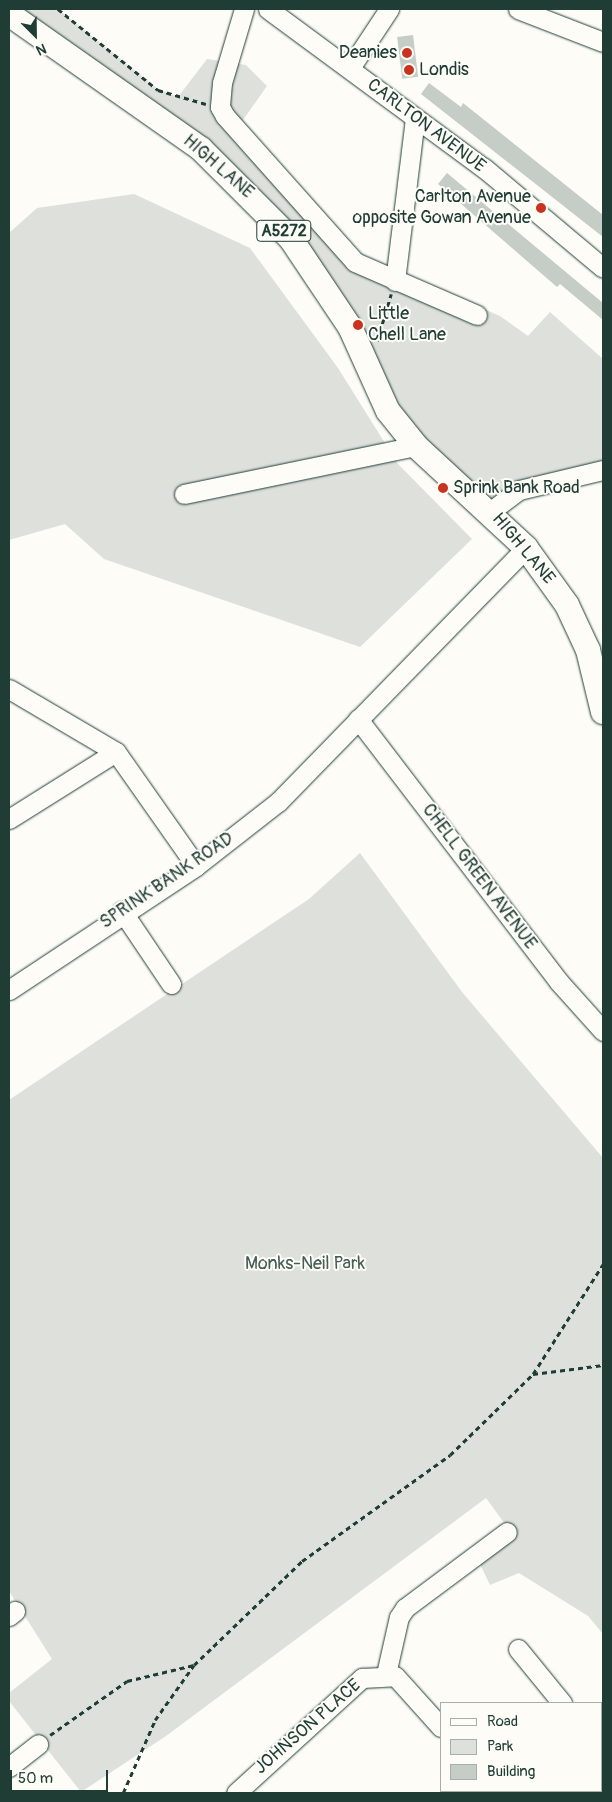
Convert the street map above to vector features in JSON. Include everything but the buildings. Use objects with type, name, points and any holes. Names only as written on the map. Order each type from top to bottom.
[{"type":"main road","name":"HIGH LANE","points":[[9,14],[228,172],[323,282],[388,411],[416,446],[491,511],[526,548],[579,628],[603,712]]},
{"type":"street","points":[[244,9],[222,83],[222,111],[355,262],[477,315]]},
{"type":"street","name":"CARLTON AVENUE","points":[[268,9],[484,168],[603,268]]},
{"type":"street","points":[[350,68],[389,9]]},
{"type":"street","points":[[518,9],[603,42]]},
{"type":"street","points":[[395,280],[415,118]]},
{"type":"street","points":[[184,494],[416,446]]},
{"type":"street","points":[[491,511],[519,490],[603,470]]},
{"type":"street","name":"SPRINK BANK ROAD","points":[[9,990],[122,911],[196,866],[278,802],[526,548]]},
{"type":"street","points":[[9,689],[116,752],[196,866]]},
{"type":"street","name":"CHELL GREEN AVENUE","points":[[358,719],[559,982],[603,1031]]},
{"type":"street","points":[[9,819],[116,752]]},
{"type":"street","points":[[122,911],[171,984]]},
{"type":"street","points":[[440,1726],[407,1686],[386,1674],[405,1608],[469,1571],[507,1532]]},
{"type":"street","points":[[518,1649],[561,1702]]},
{"type":"street","name":"JOHNSON PLACE","points":[[236,1793],[345,1690],[362,1678],[386,1674]]},
{"type":"street","points":[[9,1766],[38,1744]]},
{"type":"path","points":[[58,9],[158,90],[222,111]]},
{"type":"path","points":[[366,365],[373,356],[395,280]]},
{"type":"path","points":[[123,1793],[155,1720],[194,1665],[302,1561],[450,1455],[534,1374],[603,1264]]},
{"type":"path","points":[[534,1374],[603,1365]]},
{"type":"path","points":[[38,1744],[127,1681],[194,1665]]},
{"type":"green space","points":[[20,9],[58,9],[158,89],[178,97],[207,59],[246,65],[267,86],[238,127],[360,256],[500,316],[528,336],[550,312],[603,359],[603,470],[491,511],[416,446],[275,220]]},
{"type":"green space","points":[[134,194],[250,248],[338,368],[398,464],[472,539],[360,647],[104,559],[65,524],[9,540],[9,233],[37,208]]},
{"type":"green space","name":"Monks-Neil Park","points":[[360,853],[462,992],[603,1158],[603,1634],[588,1616],[519,1573],[490,1585],[480,1564],[513,1535],[486,1498],[166,1736],[81,1792],[9,1701],[9,1693],[52,1659],[9,1591],[9,1100],[309,899]]},
{"type":"place","name":"Deanies","points":[[407,53]]},
{"type":"place","name":"Londis","points":[[409,70]]},
{"type":"place","name":"Carlton Avenue opposite Gowan Avenue","points":[[541,208]]},
{"type":"place","name":"Little Chell Lane","points":[[358,325]]},
{"type":"place","name":"Sprink Bank Road","points":[[443,488]]}]
